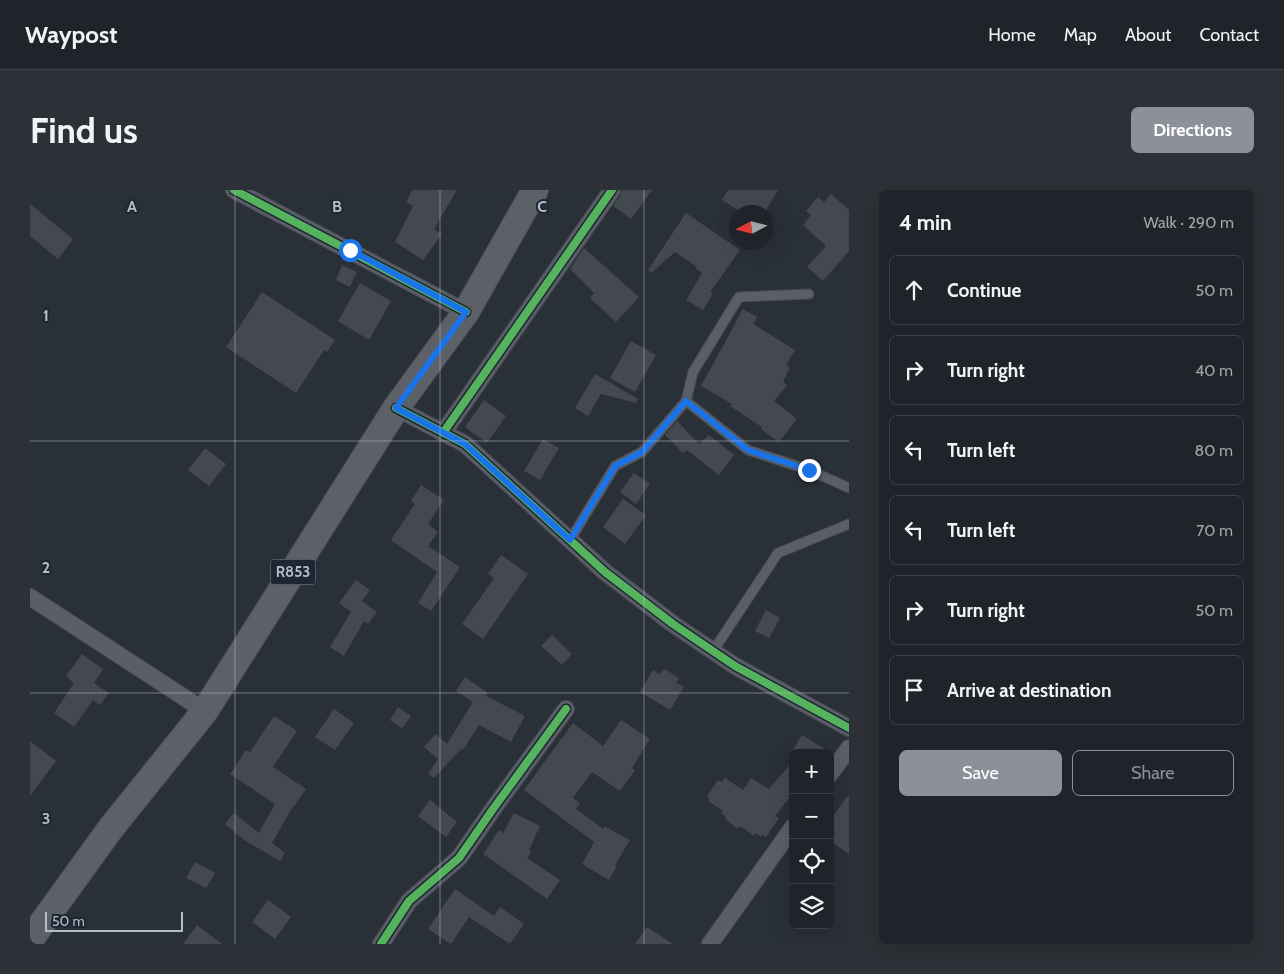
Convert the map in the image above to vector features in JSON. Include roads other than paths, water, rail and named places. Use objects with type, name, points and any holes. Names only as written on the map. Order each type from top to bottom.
[{"type":"main road","name":"R853","points":[[30,940],[111,828],[205,711],[396,408],[466,312],[535,190]]},
{"type":"street","points":[[234,190],[466,312]]},
{"type":"street","points":[[443,433],[612,190]]},
{"type":"street","points":[[396,408],[465,444],[613,578],[673,624],[735,666],[848,725]]},
{"type":"street","points":[[30,597],[205,711]]},
{"type":"street","points":[[381,944],[409,902],[459,858],[493,808],[566,709]]},
{"type":"street","points":[[834,769],[849,748]]},
{"type":"street","points":[[710,944],[789,833]]},
{"type":"lane","points":[[570,540],[615,466],[642,452],[686,401],[693,372],[739,297],[809,294]]},
{"type":"lane","points":[[686,401],[748,450],[809,470],[849,488]]},
{"type":"lane","points":[[713,651],[778,553],[849,524]]}]
